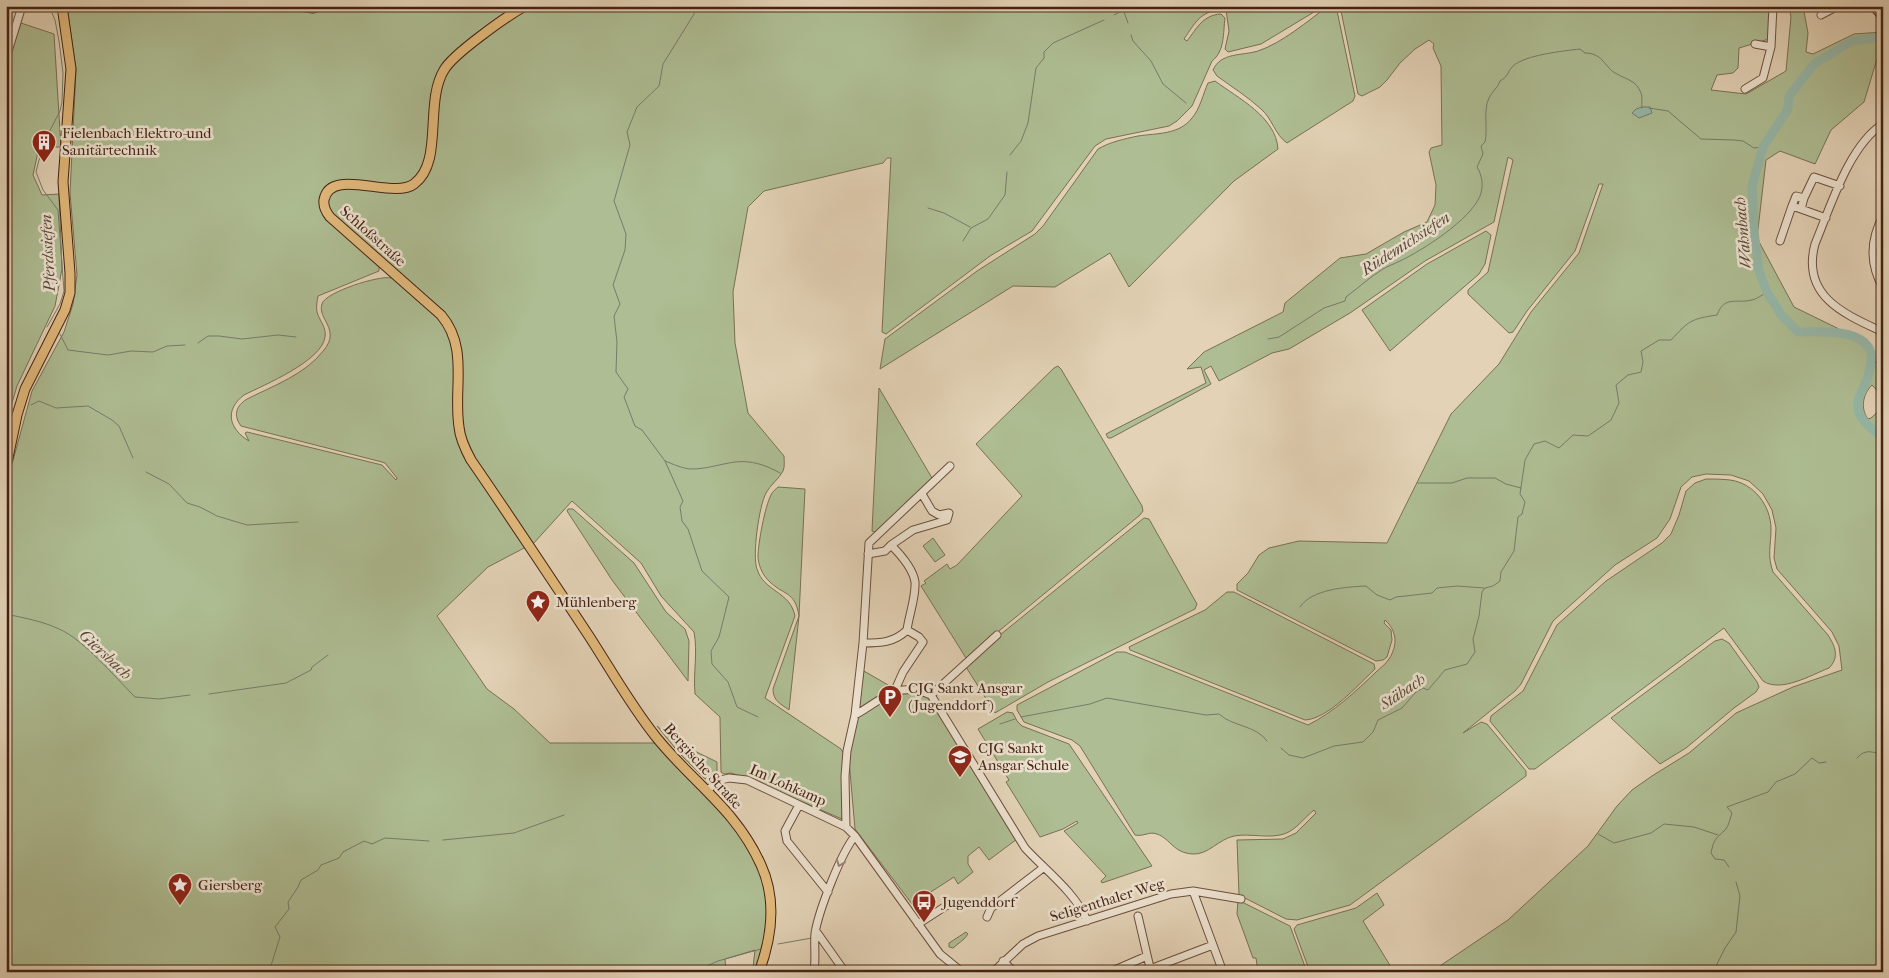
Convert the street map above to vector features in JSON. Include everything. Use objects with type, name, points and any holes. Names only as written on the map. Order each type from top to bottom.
[{"type":"main road","points":[[6,467],[17,415],[25,389],[65,310],[70,294],[63,182],[71,69],[62,6]]},
{"type":"main road","points":[[298,6],[313,8],[320,6]]},
{"type":"main road","name":"Schloßstraße","points":[[525,6],[457,56],[444,70],[438,83],[433,104],[433,137],[430,154],[426,167],[418,180],[413,185],[403,188],[335,185],[328,191],[324,208],[330,217],[441,315],[449,325],[455,336],[458,349],[458,414],[462,442],[471,460],[529,545]]},
{"type":"main road","points":[[1874,6],[1883,16]]},
{"type":"main road","name":"Bergische Straße","points":[[529,545],[656,736],[727,811],[741,829],[762,867],[771,901],[771,929],[760,972]]},
{"type":"street","points":[[6,58],[22,6]]},
{"type":"street","points":[[1746,89],[1763,78],[1771,47],[1773,6]]},
{"type":"street","points":[[1821,15],[1838,6]]},
{"type":"street","points":[[1755,44],[1771,47]]},
{"type":"street","points":[[1883,124],[1869,134],[1861,144],[1840,186],[1812,254],[1812,268],[1818,287],[1832,305],[1845,314],[1883,332]]},
{"type":"street","points":[[1801,209],[1814,177],[1840,186]]},
{"type":"street","points":[[1780,241],[1796,196],[1804,198]]},
{"type":"street","points":[[1792,206],[1826,218]]},
{"type":"street","points":[[1883,216],[1876,228],[1872,249],[1873,264],[1883,288]]},
{"type":"street","points":[[846,827],[845,776],[847,751],[854,715],[863,643],[869,543],[950,466]]},
{"type":"street","points":[[868,554],[885,551],[897,539],[912,530],[947,520],[949,513],[939,516],[932,511],[922,494]]},
{"type":"street","points":[[863,643],[884,643],[899,638],[907,630],[915,582],[910,568],[891,545]]},
{"type":"street","points":[[895,690],[903,672],[923,642],[919,637],[907,630]]},
{"type":"street","points":[[931,695],[997,635]]},
{"type":"street","points":[[854,715],[895,690],[916,691],[931,695],[1025,848],[1069,892],[1082,909],[1086,920]]},
{"type":"street","name":"Im Lohkamp","points":[[707,790],[721,780],[736,778],[747,780],[846,827],[855,836],[940,954],[962,972]]},
{"type":"street","points":[[798,805],[785,831],[786,841],[828,892]]},
{"type":"street","points":[[814,972],[816,931],[828,892],[847,846],[855,836]]},
{"type":"street","points":[[987,917],[991,908],[1043,868]]},
{"type":"street","points":[[1193,891],[1223,972]]},
{"type":"street","name":"Seligenthaler Weg","points":[[993,972],[1022,944],[1038,936],[1170,894],[1193,891],[1241,899]]},
{"type":"street","points":[[918,924],[949,904]]},
{"type":"street","points":[[1138,916],[1150,971],[1213,946]]},
{"type":"street","points":[[816,931],[845,972]]},
{"type":"street","points":[[1110,972],[1147,956]]},
{"type":"street","points":[[1004,961],[1014,972]]},
{"type":"shaded area","points":[[67,6],[1324,6],[1261,44],[1228,52],[1225,49],[1229,31],[1226,10],[1218,10],[1200,17],[1184,39],[1187,41],[1197,27],[1205,20],[1221,14],[1225,18],[1221,47],[1212,61],[1192,106],[1169,126],[1106,139],[1095,146],[1032,231],[990,256],[886,334],[882,332],[891,158],[887,158],[883,163],[764,191],[748,207],[733,292],[735,343],[748,413],[784,456],[783,471],[763,499],[757,531],[756,563],[760,577],[788,601],[795,616],[765,698],[841,749],[844,754],[842,819],[747,778],[721,772],[720,717],[695,694],[696,647],[694,632],[661,596],[641,563],[572,501],[533,544],[465,443],[453,324],[383,262],[379,266],[379,271],[318,296],[317,312],[325,334],[321,346],[314,355],[291,371],[244,395],[234,407],[232,413],[233,425],[249,441],[245,433],[247,432],[382,465],[396,480],[397,478],[385,463],[241,426],[236,414],[240,405],[247,399],[299,373],[324,350],[329,343],[330,330],[321,309],[325,299],[332,294],[376,279],[391,278],[389,275],[391,275],[440,318],[453,340],[457,433],[526,547],[488,567],[437,616],[487,689],[514,709],[550,743],[657,743],[713,801],[745,845],[758,868],[766,893],[770,925],[756,972],[751,972],[755,950],[725,959],[726,972],[6,972],[6,486],[32,391],[64,332],[73,304],[77,275],[70,193],[76,70]]},
{"type":"shaded area","points":[[1328,6],[1336,6],[1355,96],[1353,101],[1287,143],[1279,136],[1265,113],[1251,100],[1217,76],[1213,70],[1221,60],[1227,57],[1252,53],[1276,43]]},
{"type":"shaded area","points":[[1340,6],[1769,6],[1769,39],[1739,48],[1738,68],[1733,73],[1717,75],[1711,90],[1746,94],[1786,71],[1791,17],[1789,6],[1803,6],[1808,33],[1806,52],[1813,54],[1854,34],[1883,32],[1883,39],[1864,102],[1831,130],[1815,164],[1780,151],[1766,160],[1757,238],[1794,307],[1837,328],[1860,343],[1877,363],[1883,361],[1883,397],[1872,385],[1866,393],[1863,406],[1868,419],[1883,407],[1882,972],[1431,972],[1508,920],[1588,846],[1617,806],[1632,790],[1689,753],[1736,713],[1793,687],[1842,670],[1839,646],[1832,632],[1777,569],[1774,558],[1776,528],[1772,510],[1763,494],[1749,481],[1731,475],[1706,474],[1692,477],[1681,487],[1670,519],[1657,538],[1615,565],[1553,621],[1521,684],[1463,733],[1481,722],[1487,724],[1526,771],[1526,776],[1350,905],[1297,920],[1286,919],[1239,895],[1237,840],[1283,839],[1296,833],[1316,813],[1314,810],[1296,827],[1284,834],[1272,836],[1234,836],[1223,840],[1204,852],[1198,854],[1186,853],[1177,849],[1157,834],[1135,835],[1080,746],[1072,740],[1024,722],[1017,710],[1017,705],[1117,652],[1125,652],[1308,725],[1344,701],[1385,664],[1392,654],[1395,638],[1389,624],[1385,620],[1384,623],[1391,630],[1392,640],[1387,657],[1376,661],[1237,590],[1237,584],[1248,573],[1259,555],[1269,548],[1299,541],[1387,543],[1451,414],[1499,364],[1531,312],[1579,253],[1603,184],[1599,184],[1575,251],[1527,311],[1513,332],[1509,333],[1468,294],[1468,290],[1488,272],[1513,160],[1508,157],[1494,222],[1425,261],[1350,313],[1289,349],[1272,353],[1219,381],[1211,366],[1204,370],[1211,384],[1108,438],[1106,434],[1206,383],[1201,367],[1187,369],[1204,352],[1283,312],[1285,303],[1340,258],[1366,254],[1404,232],[1427,222],[1435,205],[1436,185],[1429,152],[1431,148],[1442,145],[1441,66],[1433,48],[1434,44],[1429,40],[1415,49],[1400,63],[1380,87],[1362,96],[1358,94]]},
{"type":"shaded area","points":[[21,23],[54,34],[61,147],[39,147],[33,175],[42,195],[59,194],[62,269],[55,306],[17,386],[6,423],[6,67]]},
{"type":"shaded area","points":[[1215,81],[1245,102],[1263,118],[1271,127],[1278,149],[1234,181],[1129,287],[1110,253],[1055,287],[1013,286],[880,369],[885,339],[977,271],[1035,234],[1043,226],[1098,149],[1107,144],[1122,140],[1181,128],[1195,114],[1208,83]]},
{"type":"shaded area","points":[[1650,107],[1652,113],[1639,118],[1632,113],[1636,109]]},
{"type":"shaded area","points":[[1486,231],[1491,235],[1485,264],[1479,274],[1390,351],[1362,310],[1427,264]]},
{"type":"shaded area","points":[[1058,366],[1142,506],[1143,511],[966,658],[921,586],[926,583],[924,581],[947,564],[950,569],[957,565],[1022,496],[976,444]]},
{"type":"shaded area","points":[[879,388],[932,478],[877,533],[872,531]]},
{"type":"shaded area","points":[[1706,479],[1739,482],[1760,497],[1770,520],[1770,555],[1773,572],[1828,635],[1835,651],[1832,664],[1829,668],[1796,682],[1778,685],[1770,684],[1763,681],[1724,628],[1535,769],[1529,769],[1490,721],[1491,716],[1523,691],[1557,625],[1606,581],[1662,543],[1671,534],[1686,491],[1695,483]]},
{"type":"shaded area","points":[[778,487],[805,489],[799,616],[795,602],[788,594],[773,585],[766,578],[758,559],[766,507],[772,494]]},
{"type":"shaded area","points":[[568,509],[573,509],[634,563],[666,612],[685,629],[689,641],[688,681],[612,580],[567,511]]},
{"type":"shaded area","points":[[1144,518],[1149,519],[1197,604],[1195,609],[1048,682],[995,713],[966,667],[1000,635]]},
{"type":"shaded area","points":[[933,538],[945,555],[935,562],[923,546]]},
{"type":"shaded area","points":[[1227,592],[1234,592],[1374,664],[1375,669],[1333,708],[1314,718],[1305,720],[1130,650],[1129,647],[1205,610]]},
{"type":"shaded area","points":[[799,616],[789,710],[776,699],[773,689]]},
{"type":"shaded area","points":[[1722,639],[1729,643],[1759,687],[1756,692],[1686,748],[1660,764],[1611,718],[1715,641]]},
{"type":"shaded area","points":[[864,671],[895,689],[860,708],[858,705]]},
{"type":"shaded area","name":"CJG Sankt Ansgar (Jugenddorf)","points":[[896,692],[927,696],[1017,839],[989,860],[979,847],[968,856],[968,864],[973,872],[958,884],[954,877],[912,904],[855,829],[849,760],[854,726],[857,719]]},
{"type":"shaded area","points":[[1007,712],[1013,713],[1022,726],[1069,744],[1152,866],[1102,883],[1101,881],[1106,876],[1064,831],[1078,823],[1077,821],[1063,829],[1040,837],[1006,782],[1009,780],[978,729]]},
{"type":"shaded area","points":[[657,726],[678,742],[717,762],[717,776],[705,779],[679,753]]},
{"type":"shaded area","points":[[1377,893],[1384,905],[1363,921],[1394,972],[1310,972],[1294,929],[1297,925],[1356,908]]},
{"type":"shaded area","points":[[1238,900],[1290,926],[1307,972],[1258,972],[1256,958],[1253,958],[1237,914]]},
{"type":"shaded area","points":[[966,932],[968,934],[964,939],[953,948],[949,947],[949,943]]},
{"type":"waterway","name":"Pferdssiefen","points":[[47,327],[60,304],[64,291],[58,210],[43,190],[36,172],[43,144],[60,111],[62,102],[63,73],[59,41],[55,20],[49,6]]},
{"type":"waterway","points":[[699,6],[663,64],[659,86],[637,107],[627,132],[630,145],[614,201],[626,234],[625,250],[613,285],[620,304],[614,316],[617,342],[616,372],[628,389],[624,397],[635,426],[642,430],[665,461],[683,501],[680,507],[682,521],[688,529],[702,571],[729,597],[719,637],[711,651],[712,664],[728,682],[737,707],[758,717]]},
{"type":"waterway","points":[[1114,15],[1124,10],[1126,6]]},
{"type":"waterway","points":[[1124,12],[1128,23]]},
{"type":"waterway","points":[[1010,155],[1021,141],[1028,123],[1036,68],[1044,58],[1044,52],[1053,43],[1104,20]]},
{"type":"waterway","points":[[1131,35],[1133,41],[1151,61],[1163,84],[1186,103]]},
{"type":"waterway","name":"Wahnbach","points":[[1883,37],[1852,41],[1814,64],[1789,96],[1788,109],[1763,147],[1752,186],[1754,231],[1759,271],[1767,292],[1782,316],[1798,332],[1838,333],[1857,338],[1865,343],[1870,350],[1871,361],[1867,380],[1859,398],[1858,409],[1865,422],[1883,439]]},
{"type":"waterway","name":"Rüdemichsiefen","points":[[1268,339],[1279,337],[1324,308],[1345,301],[1346,297],[1373,275],[1433,242],[1467,215],[1475,205],[1482,188],[1482,181],[1477,167],[1483,154],[1481,146],[1485,142],[1487,103],[1500,81],[1519,62],[1545,54],[1580,49],[1585,53],[1600,58],[1613,72],[1637,85],[1642,95],[1642,108]]},
{"type":"waterway","name":"Rüdemichsiefen","points":[[1649,108],[1668,111],[1701,139],[1743,141],[1754,148],[1763,147]]},
{"type":"waterway","points":[[963,241],[971,228],[988,219],[1005,195],[1007,172]]},
{"type":"waterway","points":[[928,208],[944,213],[970,227]]},
{"type":"waterway","name":"Stäbach","points":[[1281,748],[1289,755],[1303,758],[1334,746],[1363,742],[1373,732],[1378,720],[1402,708],[1416,692],[1423,688],[1428,690],[1445,670],[1467,664],[1475,652],[1473,639],[1479,616],[1482,592],[1485,588],[1493,586],[1500,581],[1501,572],[1514,551],[1518,517],[1522,514],[1525,502],[1520,494],[1525,460],[1534,444],[1545,441],[1559,448],[1573,435],[1588,436],[1611,420],[1619,403],[1616,385],[1628,375],[1641,372],[1643,362],[1641,351],[1659,340],[1671,340],[1695,320],[1717,315],[1723,305],[1727,303],[1752,300],[1767,292]]},
{"type":"waterway","name":"Pferdssiefen","points":[[60,334],[68,350],[108,355],[131,351],[153,352],[167,346],[185,345]]},
{"type":"waterway","name":"Pferdssiefen","points":[[198,343],[208,336],[242,339],[278,335],[296,337]]},
{"type":"waterway","points":[[31,405],[39,401],[56,408],[88,406],[119,426],[133,458]]},
{"type":"waterway","points":[[665,461],[692,469],[735,462],[753,462],[780,473]]},
{"type":"waterway","points":[[146,472],[169,484],[187,503],[217,516],[247,525],[298,522]]},
{"type":"waterway","points":[[1418,483],[1452,483],[1467,478],[1495,478],[1506,484],[1521,488]]},
{"type":"waterway","points":[[1300,607],[1313,596],[1330,590],[1349,587],[1366,586],[1377,595],[1390,600],[1396,597],[1432,593],[1437,588],[1457,586],[1484,588]]},
{"type":"waterway","name":"Giersbach","points":[[6,614],[46,624],[68,634],[99,659],[135,697],[159,699],[190,695]]},
{"type":"waterway","name":"Giersbach","points":[[209,694],[286,683],[311,670],[312,667],[328,655]]},
{"type":"waterway","name":"Stäbach","points":[[1021,717],[1090,704],[1107,698],[1206,715],[1219,714],[1257,732],[1267,741]]},
{"type":"waterway","name":"Stäbach","points":[[1000,724],[1015,719]]},
{"type":"waterway","points":[[1857,758],[1867,752],[1883,753]]},
{"type":"waterway","points":[[1729,867],[1724,860],[1715,859],[1711,853],[1714,841],[1726,829],[1729,823],[1732,813],[1727,807],[1768,792],[1776,782],[1795,774],[1812,758],[1819,763],[1826,762]]},
{"type":"waterway","points":[[443,840],[514,833],[564,815]]},
{"type":"waterway","points":[[1598,834],[1614,843],[1651,833],[1664,824],[1694,827],[1718,835]]},
{"type":"waterway","points":[[269,972],[280,937],[275,927],[289,909],[288,902],[301,880],[318,870],[321,865],[339,858],[343,852],[364,841],[372,844],[385,838],[429,841]]},
{"type":"waterway","points":[[1711,972],[1736,932],[1740,896],[1736,882]]},
{"type":"waterway","points":[[778,944],[812,938]]},
{"type":"waterway","points":[[693,972],[718,961],[761,949]]},
{"type":"place","name":"Fielenbach Elektro-und Sanitärtechnik","points":[[44,163]]},
{"type":"place","name":"Mühlenberg","points":[[538,623]]},
{"type":"place","name":"CJG Sankt Ansgar (Jugenddorf)","points":[[890,718]]},
{"type":"place","name":"CJG Sankt Ansgar Schule","points":[[960,778]]},
{"type":"place","name":"Giersberg","points":[[180,906]]},
{"type":"place","name":"Jugenddorf","points":[[924,923]]}]
